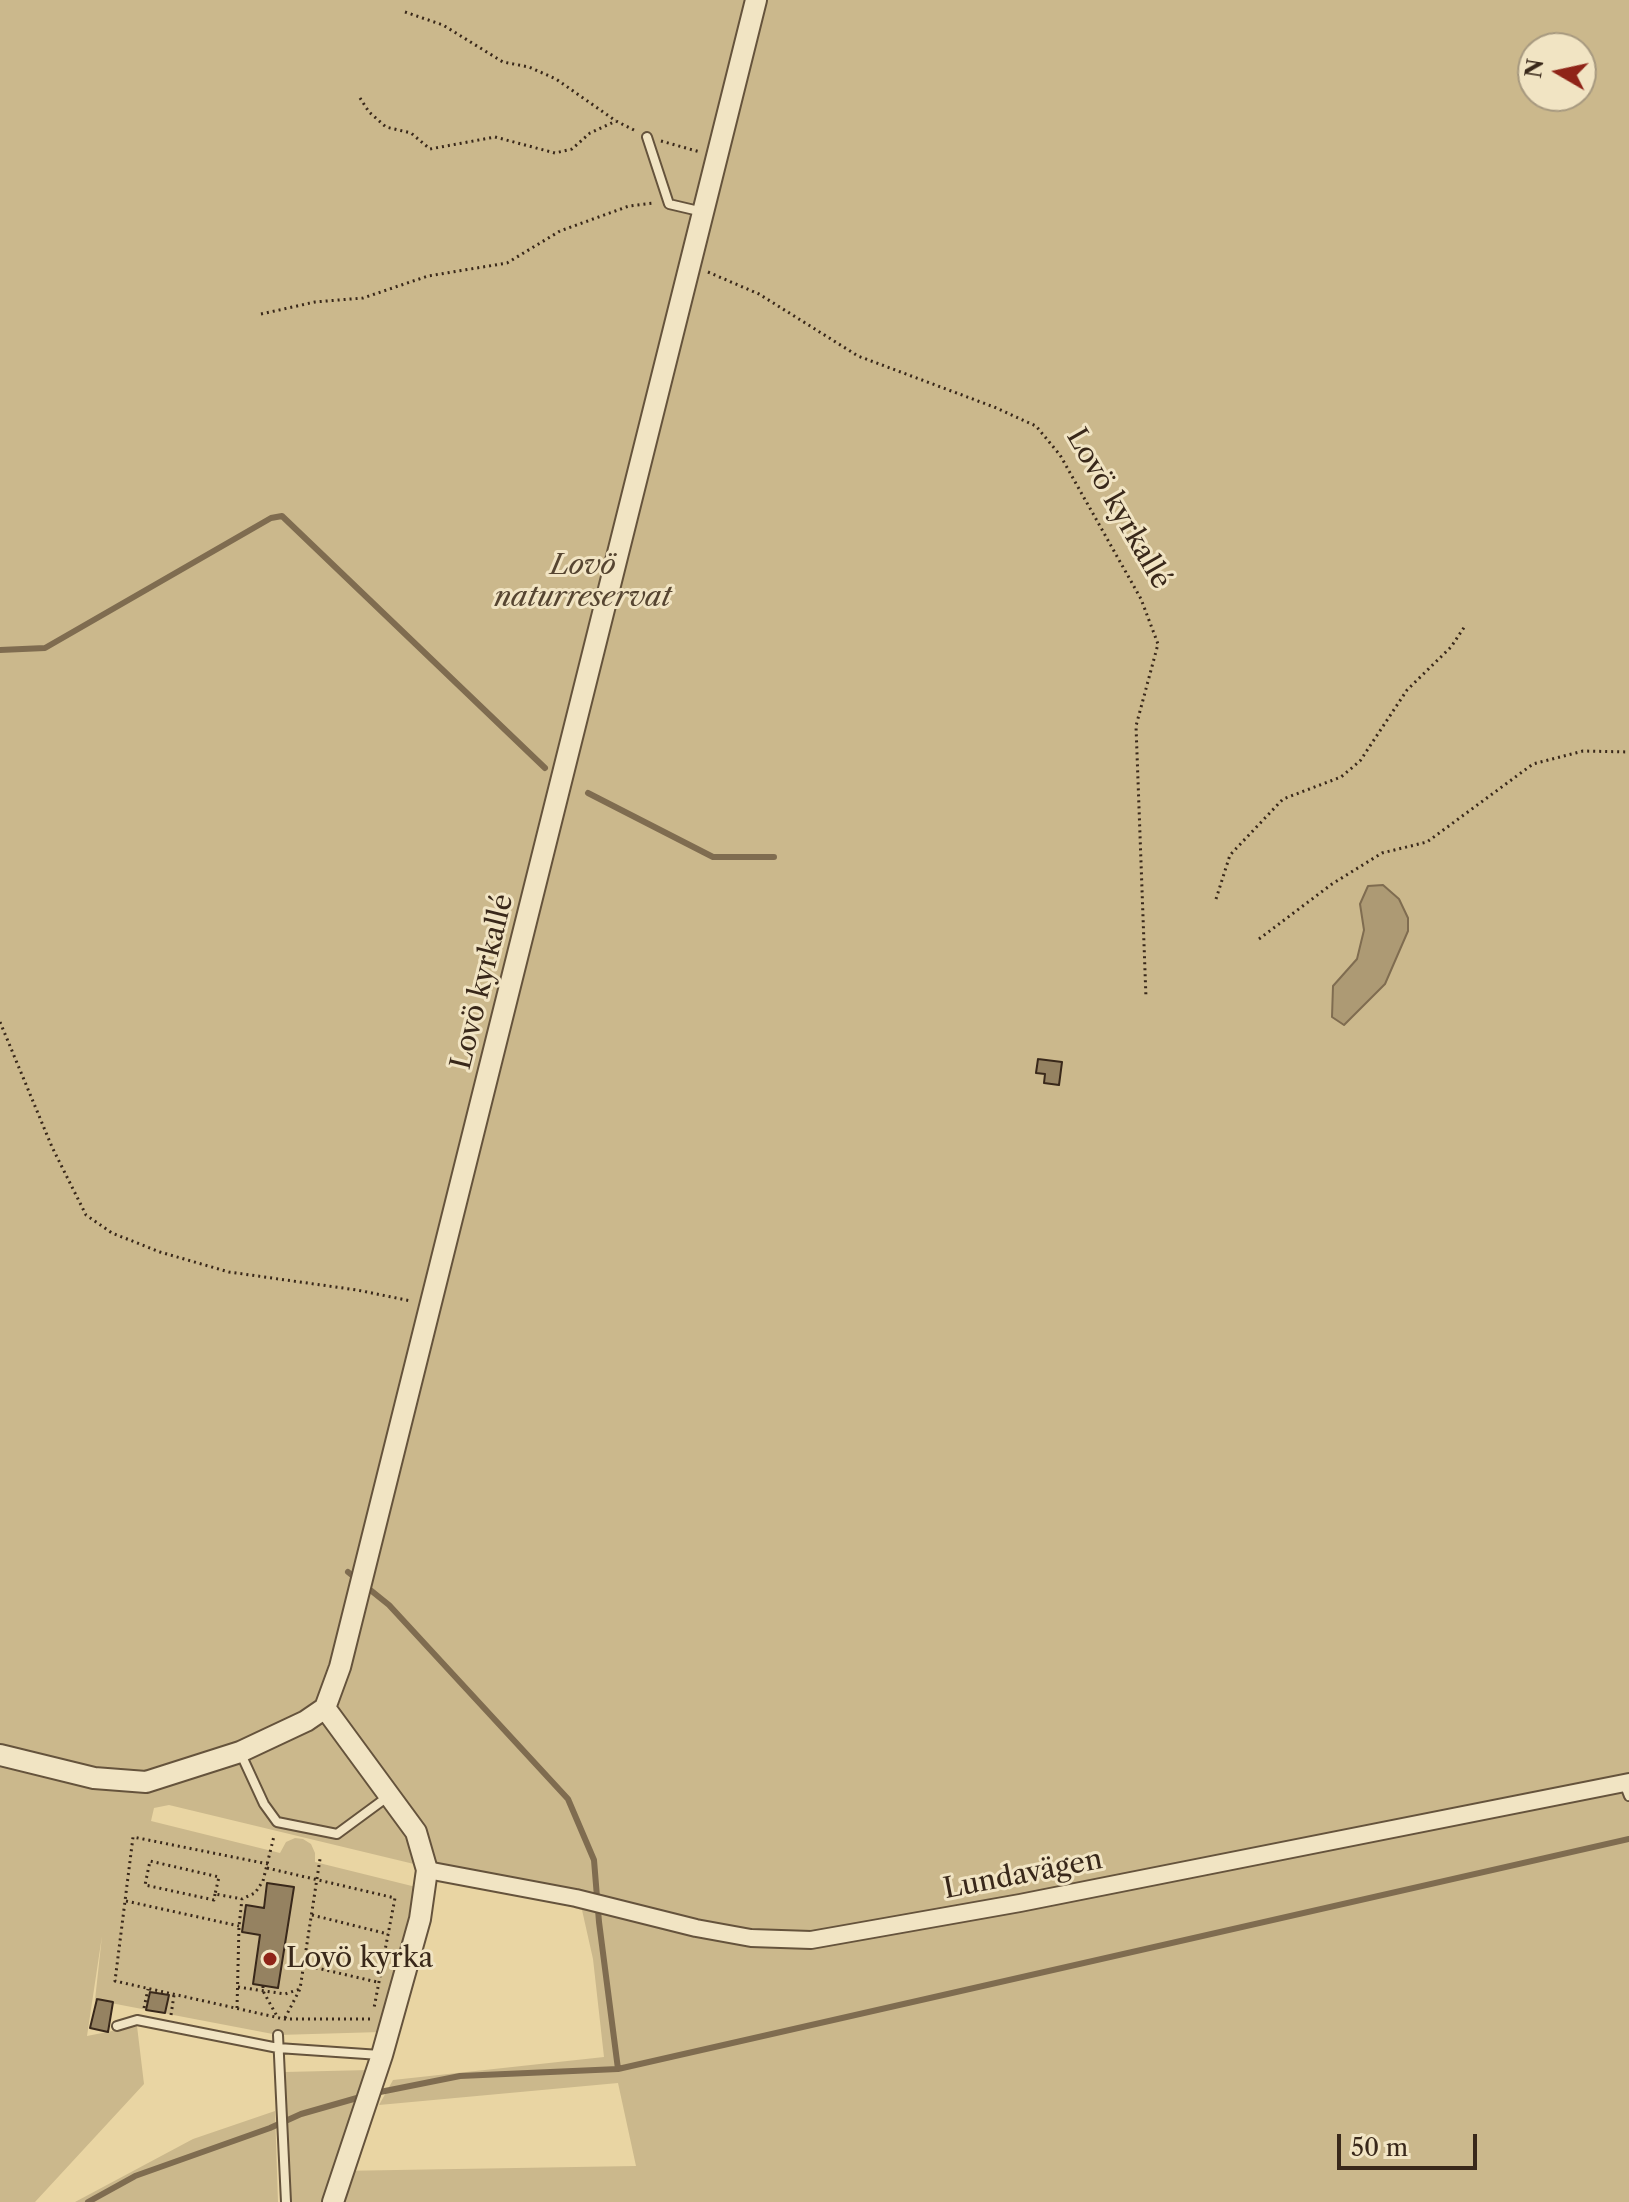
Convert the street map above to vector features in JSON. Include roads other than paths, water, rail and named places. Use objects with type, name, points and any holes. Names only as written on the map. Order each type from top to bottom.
[{"type":"street","name":"Lovö kyrkallé","points":[[325,1708],[340,1667],[756,0]]},
{"type":"street","points":[[0,1755],[94,1778],[146,1782],[240,1752],[306,1721],[325,1708],[390,1795],[416,1832],[427,1870],[420,1919],[382,2055],[333,2202]]},
{"type":"street","name":"Lundavägen","points":[[427,1870],[576,1898],[696,1928],[751,1938],[811,1940],[1627,1787]]},
{"type":"lane","points":[[647,137],[669,204],[704,212]]},
{"type":"lane","points":[[240,1752],[264,1804],[277,1822],[337,1834],[390,1795]]},
{"type":"lane","points":[[117,2026],[142,2021],[278,2048],[382,2055]]},
{"type":"lane","points":[[278,2035],[286,2202]]},
{"type":"waterway","points":[[0,650],[45,648],[271,518],[282,516],[545,768]]},
{"type":"waterway","points":[[588,793],[713,857],[774,857]]},
{"type":"waterway","points":[[348,1572],[389,1605],[568,1799],[594,1860],[618,2069]]},
{"type":"waterway","points":[[375,2093],[460,2076],[618,2069],[1629,1839]]},
{"type":"waterway","points":[[88,2202],[135,2176],[301,2114],[364,2096]]},
{"type":"place","name":"Lovö kyrka","points":[[270,1959]]},
{"type":"park label","name":"Lovö naturreservat","points":[[583,582]]}]
